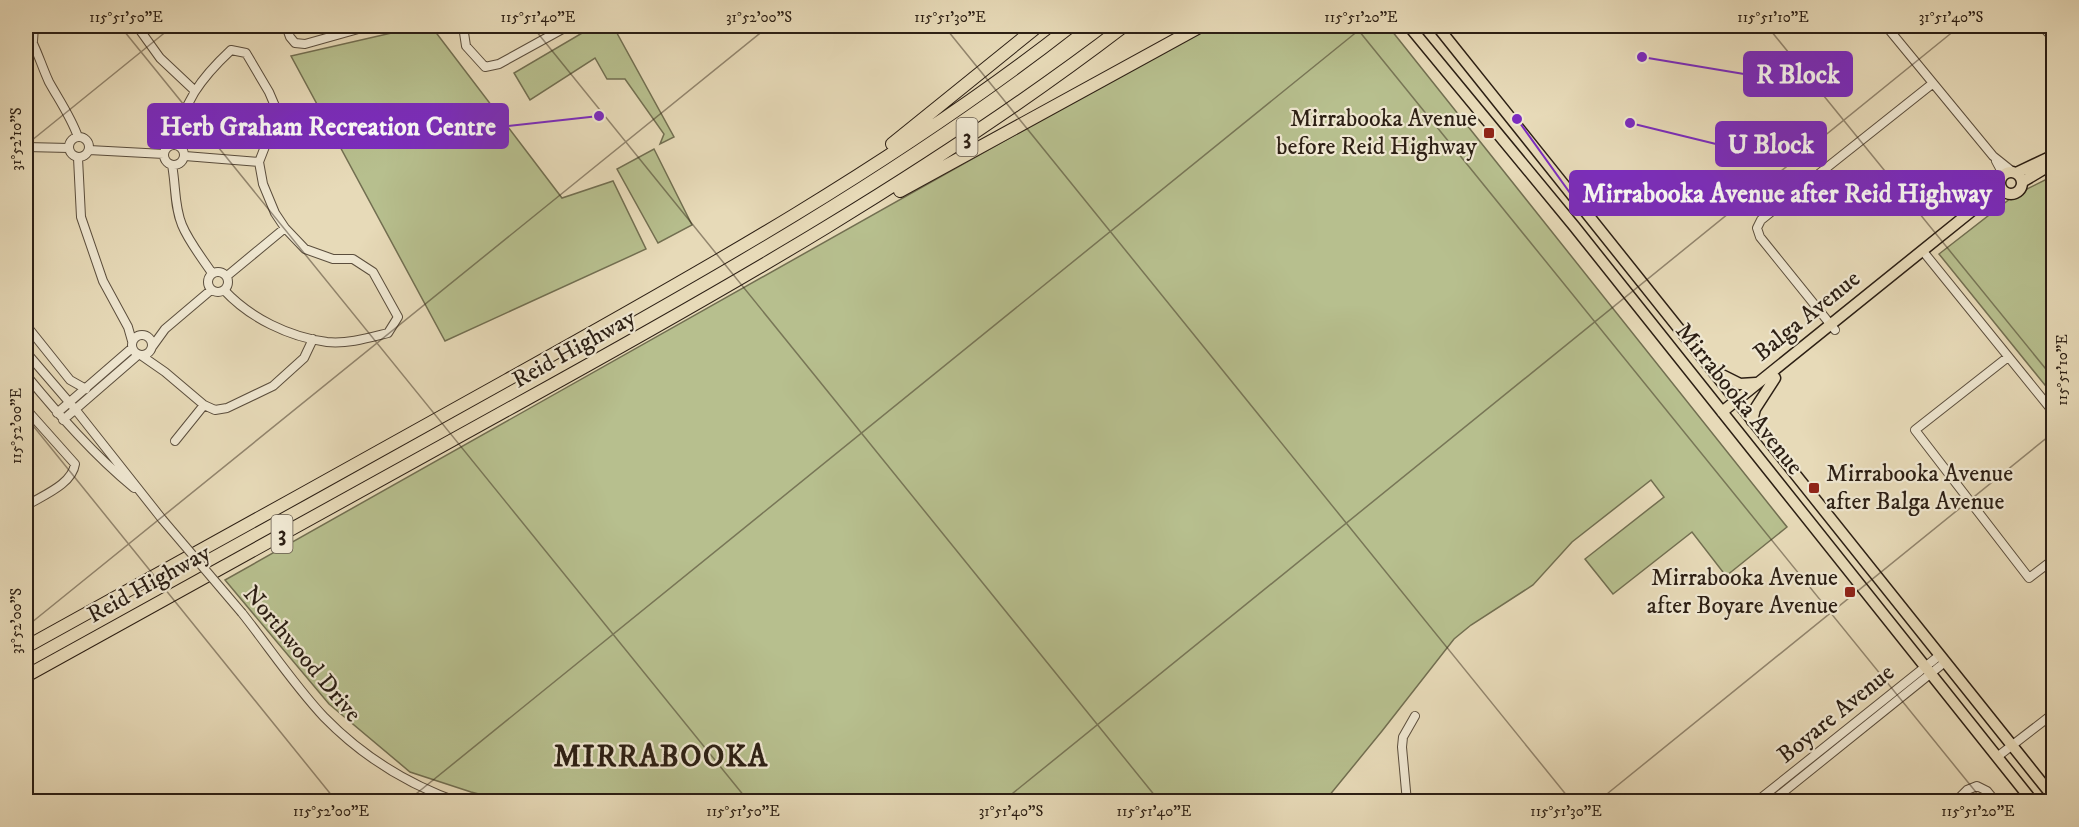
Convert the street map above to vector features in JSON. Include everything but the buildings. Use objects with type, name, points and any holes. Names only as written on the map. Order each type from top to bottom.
[{"type":"highway","points":[[840,187],[1038,26]]},
{"type":"highway","name":"Reid Highway","points":[[26,647],[648,302],[759,237],[840,187],[969,100],[1071,26]]},
{"type":"highway","name":"Reid Highway","points":[[26,676],[664,323],[805,241],[901,182],[977,131],[1124,26]]},
{"type":"highway","points":[[805,241],[1201,26]]},
{"type":"main road","name":"Mirrabooka Avenue","points":[[1409,26],[1622,286],[2033,801]]},
{"type":"main road","name":"Mirrabooka Avenue","points":[[1437,26],[2054,798]]},
{"type":"main road","name":"Balga Avenue","points":[[1722,412],[1775,378],[2009,179],[2054,155]]},
{"type":"main road","name":"Balga Avenue","points":[[1738,403],[1757,383],[1833,328],[1926,255],[2009,179],[2054,163]]},
{"type":"main road","points":[[1622,286],[1636,275]]},
{"type":"main road","points":[[1710,368],[1740,384],[1757,383]]},
{"type":"main road","points":[[1752,421],[1755,409],[1775,378]]},
{"type":"main road","points":[[1792,471],[1802,492],[1815,510],[1810,522]]},
{"type":"street","points":[[33,42],[34,26]]},
{"type":"street","points":[[137,26],[160,58],[194,90]]},
{"type":"street","points":[[286,26],[295,43],[305,44],[369,26]]},
{"type":"street","points":[[463,26],[466,46],[485,67],[498,64],[568,26]]},
{"type":"street","points":[[1886,26],[1993,156],[2009,179]]},
{"type":"street","points":[[2042,26],[2054,39]]},
{"type":"street","points":[[26,30],[45,74],[73,123],[78,137]]},
{"type":"street","points":[[176,145],[178,125],[194,90],[209,71],[231,50],[246,52],[278,113],[259,162],[263,184],[275,213],[285,228],[305,249],[333,259],[353,259],[373,272],[398,317],[388,333],[360,340],[329,342],[296,335],[256,316],[237,303],[224,290]]},
{"type":"street","points":[[1833,328],[1760,237],[1757,228],[1761,220],[1932,84]]},
{"type":"street","points":[[78,137],[88,141],[89,150],[85,156],[78,158],[69,148],[70,141],[78,137]]},
{"type":"street","points":[[176,145],[182,148],[185,156],[181,163],[172,165],[165,160],[164,154],[168,146],[176,145]]},
{"type":"street","points":[[26,147],[69,148]]},
{"type":"street","points":[[89,150],[164,154]]},
{"type":"street","points":[[185,156],[259,162]]},
{"type":"street","points":[[78,158],[81,217],[103,281],[128,327],[136,350],[204,405],[214,410],[227,408],[273,386],[304,358],[313,339]]},
{"type":"street","points":[[172,165],[174,190],[182,225],[196,251],[212,273]]},
{"type":"street","points":[[227,276],[285,228]]},
{"type":"street","points":[[1926,255],[2054,413]]},
{"type":"street","points":[[220,271],[227,276],[228,283],[224,290],[218,292],[211,290],[207,281],[212,273],[220,271]]},
{"type":"street","points":[[152,349],[165,329],[211,290]]},
{"type":"street","points":[[26,325],[70,380],[86,389]]},
{"type":"street","points":[[128,327],[151,339],[152,349],[165,372]]},
{"type":"street","points":[[57,413],[72,406],[136,350],[144,336],[165,329]]},
{"type":"street","points":[[63,420],[86,389],[136,350],[152,349]]},
{"type":"street","name":"Northwood Drive","points":[[26,352],[242,613],[311,702],[339,731],[370,757],[407,781],[431,793],[458,801],[473,801]]},
{"type":"street","points":[[2008,357],[1915,430],[2029,578],[2054,559]]},
{"type":"street","name":"Northwood Drive","points":[[26,375],[63,420],[112,470],[143,496]]},
{"type":"street","points":[[175,441],[204,405]]},
{"type":"street","points":[[26,409],[75,464],[74,470],[65,482],[26,506]]},
{"type":"street","name":"Boyare Avenue","points":[[1771,801],[1942,658]]},
{"type":"street","name":"Boyare Avenue","points":[[1756,801],[1928,670]]},
{"type":"street","points":[[1997,757],[2054,713]]},
{"type":"street","points":[[1407,801],[1402,747],[1403,737],[1415,716]]},
{"type":"street","points":[[1955,801],[1967,790],[1977,786],[1987,790],[1996,801]]},
{"type":"green space","points":[[422,26],[431,26],[562,198],[613,181],[646,249],[445,341],[291,56]]},
{"type":"green space","points":[[594,26],[613,26],[674,137],[660,144],[664,134],[625,79],[607,79],[595,58],[530,100],[514,73]]},
{"type":"green space","points":[[1208,26],[1388,26],[1787,527],[1726,576],[1692,532],[1613,594],[1585,559],[1664,497],[1651,480],[1572,542],[1533,585],[1471,625],[1454,639],[1324,802],[506,801],[410,772],[329,704],[225,580]]},
{"type":"green space","points":[[654,149],[692,225],[658,243],[617,169]]},
{"type":"green space","points":[[2053,176],[2053,395],[1939,254],[2015,195]]},
{"type":"place","name":"R Block","points":[[1642,57]]},
{"type":"place","name":"Herb Graham Recreation Centre","points":[[599,116]]},
{"type":"place","name":"Mirrabooka Avenue after Reid Highway","points":[[1517,119]]},
{"type":"place","name":"U Block","points":[[1630,123]]},
{"type":"place","name":"Mirrabooka Avenue before Reid Highway","points":[[1489,133]]},
{"type":"place","name":"Mirrabooka Avenue after Balga Avenue","points":[[1814,488]]},
{"type":"place","name":"Mirrabooka Avenue after Boyare Avenue","points":[[1850,592]]},
{"type":"district","name":"MIRRABOOKA","points":[[661,757]]}]
